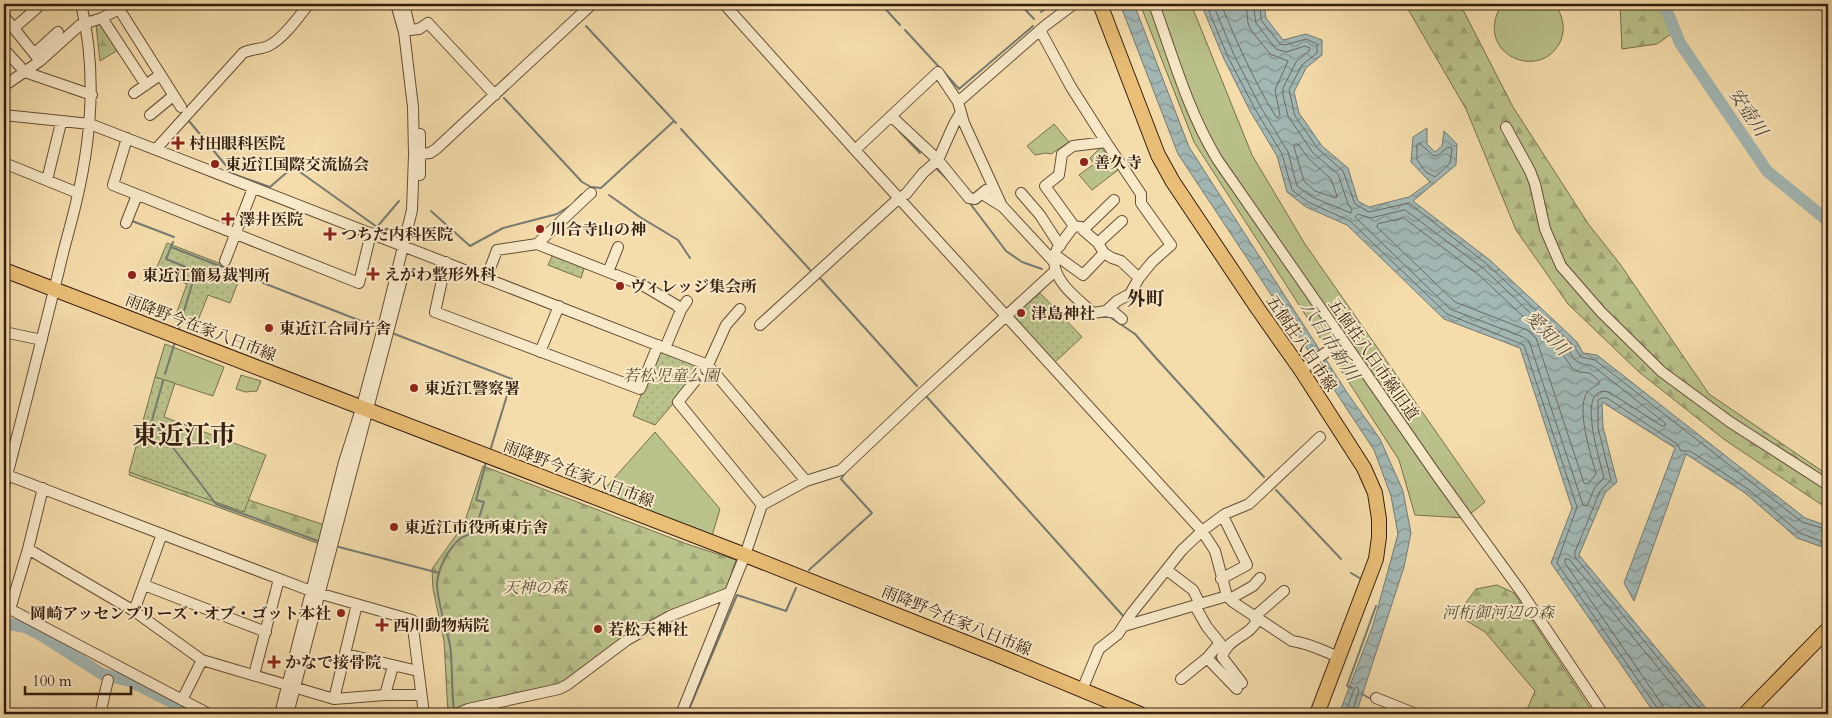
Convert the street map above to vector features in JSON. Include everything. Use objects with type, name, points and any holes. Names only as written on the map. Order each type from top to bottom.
[{"type":"main road","name":"五個荘八日市線","points":[[1100,4],[1147,129],[1173,182],[1258,309],[1304,369],[1364,468],[1375,493],[1379,518],[1376,559],[1317,714]]},
{"type":"main road","name":"雨降野今在家八日市線","points":[[4,270],[55,288],[167,334],[365,408],[745,555],[1140,714]]},
{"type":"main road","points":[[1745,714],[1828,629]]},
{"type":"street","points":[[4,487],[9,448],[42,340],[78,193],[90,124],[92,95],[91,64],[86,23],[81,4]]},
{"type":"street","points":[[156,149],[243,53],[270,46],[278,40],[309,4]]},
{"type":"street","points":[[396,4],[404,32],[413,107],[412,210],[406,247]]},
{"type":"street","points":[[280,714],[291,686],[406,247],[418,212],[421,154],[419,107],[410,30],[404,4]]},
{"type":"street","points":[[421,154],[430,153],[436,149],[592,4]]},
{"type":"street","points":[[724,4],[1202,531],[1215,552],[1221,579],[1228,597],[1292,641],[1325,650],[1339,657]]},
{"type":"street","points":[[958,102],[1040,30],[1074,4]]},
{"type":"street","name":"五個荘八日市線旧道","points":[[1154,4],[1191,108],[1202,135],[1217,159],[1339,343],[1522,593],[1603,714]]},
{"type":"street","points":[[37,57],[80,25],[102,18],[121,5],[160,75],[181,108]]},
{"type":"street","points":[[14,28],[37,8]]},
{"type":"street","points":[[4,16],[37,57]]},
{"type":"street","points":[[102,18],[146,85]]},
{"type":"street","points":[[410,30],[419,29],[428,23],[495,95]]},
{"type":"street","points":[[1040,30],[1071,88],[1141,194],[1140,203],[1171,245],[1152,262],[1139,278],[1130,294],[1117,301],[1106,311]]},
{"type":"street","points":[[4,86],[25,72],[58,32]]},
{"type":"street","points":[[4,49],[25,72],[92,95]]},
{"type":"street","points":[[855,150],[938,72],[958,102],[964,123],[1003,207]]},
{"type":"street","points":[[134,93],[160,75]]},
{"type":"street","points":[[150,115],[173,96]]},
{"type":"street","points":[[760,325],[899,198],[906,194],[923,173],[938,160],[961,112]]},
{"type":"street","points":[[4,115],[61,123],[90,124],[708,365],[806,481]]},
{"type":"street","points":[[891,116],[938,160],[969,198],[975,199],[991,184]]},
{"type":"street","points":[[46,180],[61,123]]},
{"type":"street","points":[[1506,127],[1532,178],[1545,229],[1561,266],[1601,312],[1662,372],[1730,422],[1828,485]]},
{"type":"street","points":[[127,138],[112,185],[359,283],[371,233]]},
{"type":"street","points":[[1106,142],[1073,146],[1062,154],[1059,175],[1045,186],[1079,228],[1098,243],[1104,253],[1121,261],[1139,278]]},
{"type":"street","points":[[4,163],[78,193]]},
{"type":"street","points":[[225,261],[253,188]]},
{"type":"street","points":[[538,244],[591,193]]},
{"type":"street","points":[[1021,193],[1040,215],[1066,287],[1093,312],[1106,311],[1115,313],[1122,319]]},
{"type":"street","points":[[982,194],[1003,207],[1056,258],[1084,275],[1104,253]]},
{"type":"street","points":[[126,223],[136,195]]},
{"type":"street","points":[[681,714],[745,555],[762,505],[806,481],[841,470],[1006,315],[1056,258],[1079,228],[1114,200]]},
{"type":"street","points":[[1098,243],[1122,221]]},
{"type":"street","points":[[486,279],[497,250],[538,244],[644,286],[681,310]]},
{"type":"street","points":[[608,272],[618,247]]},
{"type":"street","points":[[446,262],[435,312],[640,390],[687,300]]},
{"type":"street","points":[[540,352],[559,306]]},
{"type":"street","points":[[740,309],[726,325],[708,365],[678,402],[762,505]]},
{"type":"street","points":[[4,332],[42,340]]},
{"type":"street","points":[[1304,369],[1339,343]]},
{"type":"street","points":[[1082,690],[1099,649],[1118,634],[1182,550],[1202,531],[1223,516],[1248,504],[1320,438]]},
{"type":"street","points":[[7,475],[315,593],[412,620],[420,695],[424,714]]},
{"type":"street","points":[[44,488],[28,549],[7,607],[209,714]]},
{"type":"street","points":[[1221,579],[1247,565],[1223,516]]},
{"type":"street","points":[[134,612],[162,534]]},
{"type":"street","points":[[28,549],[134,612],[202,660],[334,699],[385,695],[420,695]]},
{"type":"street","points":[[1168,570],[1193,590],[1207,627],[1222,646],[1222,657],[1239,686],[1207,658]]},
{"type":"street","points":[[1124,626],[1228,597],[1253,586],[1260,578]]},
{"type":"street","points":[[254,675],[279,579]]},
{"type":"street","points":[[144,585],[266,632]]},
{"type":"street","points":[[1181,679],[1222,646],[1255,626],[1256,618],[1284,591]]},
{"type":"street","points":[[456,714],[468,709],[559,689],[627,640],[670,616],[729,593]]},
{"type":"street","points":[[334,699],[357,604]]},
{"type":"street","points":[[346,654],[418,671]]},
{"type":"street","points":[[182,700],[202,660]]},
{"type":"street","points":[[385,695],[393,666]]},
{"type":"street","points":[[100,714],[108,680]]},
{"type":"street","points":[[288,714],[291,686]]},
{"type":"street","points":[[1376,698],[1416,714]]},
{"type":"street","points":[[494,704],[498,714]]},
{"type":"green space","points":[[1140,4],[1191,4],[1252,155],[1305,244],[1485,502],[1465,518],[1415,515],[1399,460],[1194,142]]},
{"type":"green space","points":[[1405,4],[1460,4],[1513,107],[1589,225],[1620,264],[1709,394],[1828,475],[1828,509],[1725,440],[1639,372],[1568,304],[1516,230],[1466,109]]},
{"type":"green space","points":[[1502,4],[1555,4],[1560,12],[1563,30],[1561,40],[1552,53],[1539,60],[1526,61],[1513,57],[1502,49],[1495,37],[1495,22]]},
{"type":"green space","points":[[1620,4],[1661,4],[1671,34],[1657,44],[1622,49]]},
{"type":"green space","points":[[101,21],[118,50],[100,61],[96,25]]},
{"type":"green space","points":[[1054,124],[1069,142],[1051,154],[1035,155],[1027,146]]},
{"type":"green space","points":[[1101,147],[1118,170],[1092,190],[1079,175],[1094,164],[1090,158]]},
{"type":"green space","points":[[167,243],[242,272],[230,303],[208,295],[195,328],[174,320],[187,284],[155,272]]},
{"type":"green space","points":[[553,254],[585,266],[581,278],[548,265]]},
{"type":"green space","points":[[1040,293],[1082,337],[1054,363],[1012,316]]},
{"type":"green space","points":[[165,344],[224,367],[213,396],[155,377]]},
{"type":"green space","name":"若松児童公園","points":[[659,348],[705,366],[655,425],[633,416]]},
{"type":"green space","points":[[241,375],[261,381],[257,391],[245,392],[236,389]]},
{"type":"green space","points":[[155,377],[175,383],[164,417],[266,455],[244,512],[129,472]]},
{"type":"green space","points":[[655,432],[720,509],[712,536],[601,493]]},
{"type":"green space","points":[[132,462],[334,528],[328,547],[129,475]]},
{"type":"green space","name":"天神の森","points":[[483,466],[687,544],[736,560],[726,590],[667,614],[558,686],[482,702],[448,714],[444,641],[433,589],[432,569],[464,524]]},
{"type":"green space","name":"河桁御河辺の森","points":[[1497,585],[1514,593],[1594,714],[1525,714],[1535,691],[1485,632],[1457,615],[1476,589]]},
{"type":"water","name":"八日市新川","points":[[1120,4],[1134,4],[1189,147],[1348,394],[1380,439],[1403,491],[1411,533],[1404,567],[1356,714],[1339,714],[1373,625],[1398,534],[1391,496],[1374,450],[1178,154]]},
{"type":"water","name":"愛知川","points":[[1201,4],[1264,4],[1266,18],[1283,40],[1306,34],[1322,40],[1322,55],[1306,68],[1294,92],[1299,113],[1322,146],[1348,168],[1358,201],[1369,207],[1409,197],[1430,182],[1411,162],[1413,137],[1427,128],[1427,144],[1435,152],[1442,146],[1444,131],[1457,144],[1456,165],[1413,201],[1491,261],[1577,342],[1583,353],[1597,355],[1805,518],[1828,526],[1828,549],[1797,538],[1745,493],[1686,454],[1634,601],[1624,583],[1675,448],[1602,402],[1603,427],[1617,482],[1605,493],[1579,555],[1711,714],[1655,714],[1551,563],[1572,508],[1520,348],[1444,319],[1347,225],[1306,207],[1287,192],[1277,156],[1250,111],[1224,59]]},
{"type":"waterway","points":[[565,4],[571,10]]},
{"type":"waterway","points":[[881,4],[900,25]]},
{"type":"waterway","points":[[1020,4],[1034,19]]},
{"type":"waterway","points":[[1041,12],[1051,4]]},
{"type":"waterway","name":"安壺川","points":[[1664,4],[1680,43],[1767,171],[1828,221]]},
{"type":"waterway","points":[[586,26],[676,123]]},
{"type":"waterway","points":[[943,71],[959,89],[1033,26]]},
{"type":"waterway","points":[[905,30],[940,68]]},
{"type":"waterway","points":[[504,98],[582,182],[591,187],[601,188],[674,121]]},
{"type":"waterway","points":[[189,121],[233,174],[270,187],[293,167],[377,227],[399,201]]},
{"type":"waterway","points":[[681,129],[812,272]]},
{"type":"waterway","points":[[899,131],[920,153]]},
{"type":"waterway","points":[[936,168],[948,180]]},
{"type":"waterway","points":[[575,201],[582,194]]},
{"type":"waterway","points":[[609,195],[678,240],[690,258]]},
{"type":"waterway","points":[[969,202],[1006,251],[1022,262],[1042,269]]},
{"type":"waterway","points":[[431,211],[470,246],[503,228],[557,214],[570,206]]},
{"type":"waterway","points":[[132,221],[174,237]]},
{"type":"waterway","points":[[173,242],[166,259],[196,271],[178,331]]},
{"type":"waterway","points":[[171,247],[379,328]]},
{"type":"waterway","points":[[820,278],[917,386]]},
{"type":"waterway","points":[[1098,317],[1110,317],[1135,334],[1264,477]]},
{"type":"waterway","points":[[392,333],[512,379],[490,451]]},
{"type":"waterway","points":[[165,374],[175,342]]},
{"type":"waterway","points":[[163,381],[152,420],[216,504],[321,542]]},
{"type":"waterway","points":[[926,396],[1125,618]]},
{"type":"waterway","points":[[454,710],[450,645],[437,585],[441,566],[452,547],[461,538],[475,531],[484,502],[476,500],[486,462]]},
{"type":"waterway","points":[[809,570],[872,513],[841,479],[845,473]]},
{"type":"waterway","points":[[1276,490],[1341,559]]},
{"type":"waterway","points":[[335,546],[439,573]]},
{"type":"waterway","points":[[1351,573],[1363,580]]},
{"type":"waterway","points":[[687,714],[737,595],[786,611],[796,588]]},
{"type":"waterway","points":[[1352,688],[1347,686],[1376,606]]},
{"type":"waterway","points":[[4,623],[25,627],[41,635],[102,674],[130,681],[195,714]]},
{"type":"waterway","points":[[1362,694],[1369,698]]},
{"type":"waterway","points":[[1387,708],[1402,714]]},
{"type":"place","name":"村田眼科医院","points":[[178,143]]},
{"type":"place","name":"善久寺","points":[[1084,162]]},
{"type":"place","name":"東近江国際交流協会","points":[[215,164]]},
{"type":"place","name":"澤井医院","points":[[228,219]]},
{"type":"place","name":"川合寺山の神","points":[[540,229]]},
{"type":"place","name":"つちだ内科医院","points":[[330,234]]},
{"type":"place","name":"えがわ整形外科","points":[[373,274]]},
{"type":"place","name":"東近江簡易裁判所","points":[[132,275]]},
{"type":"place","name":"ヴィレッジ集会所","points":[[620,286]]},
{"type":"place","name":"津島神社","points":[[1021,313]]},
{"type":"place","name":"東近江合同庁舎","points":[[269,328]]},
{"type":"place","name":"東近江警察署","points":[[414,388]]},
{"type":"place","name":"東近江市役所東庁舎","points":[[394,527]]},
{"type":"place","name":"岡崎アッセンブリーズ・オブ・ゴット本社","points":[[341,613]]},
{"type":"place","name":"西川動物病院","points":[[382,625]]},
{"type":"place","name":"若松天神社","points":[[598,629]]},
{"type":"place","name":"かなで接骨院","points":[[274,662]]},
{"type":"district","name":"外町","points":[[1146,298]]},
{"type":"district","name":"東近江市","points":[[184,435]]}]
